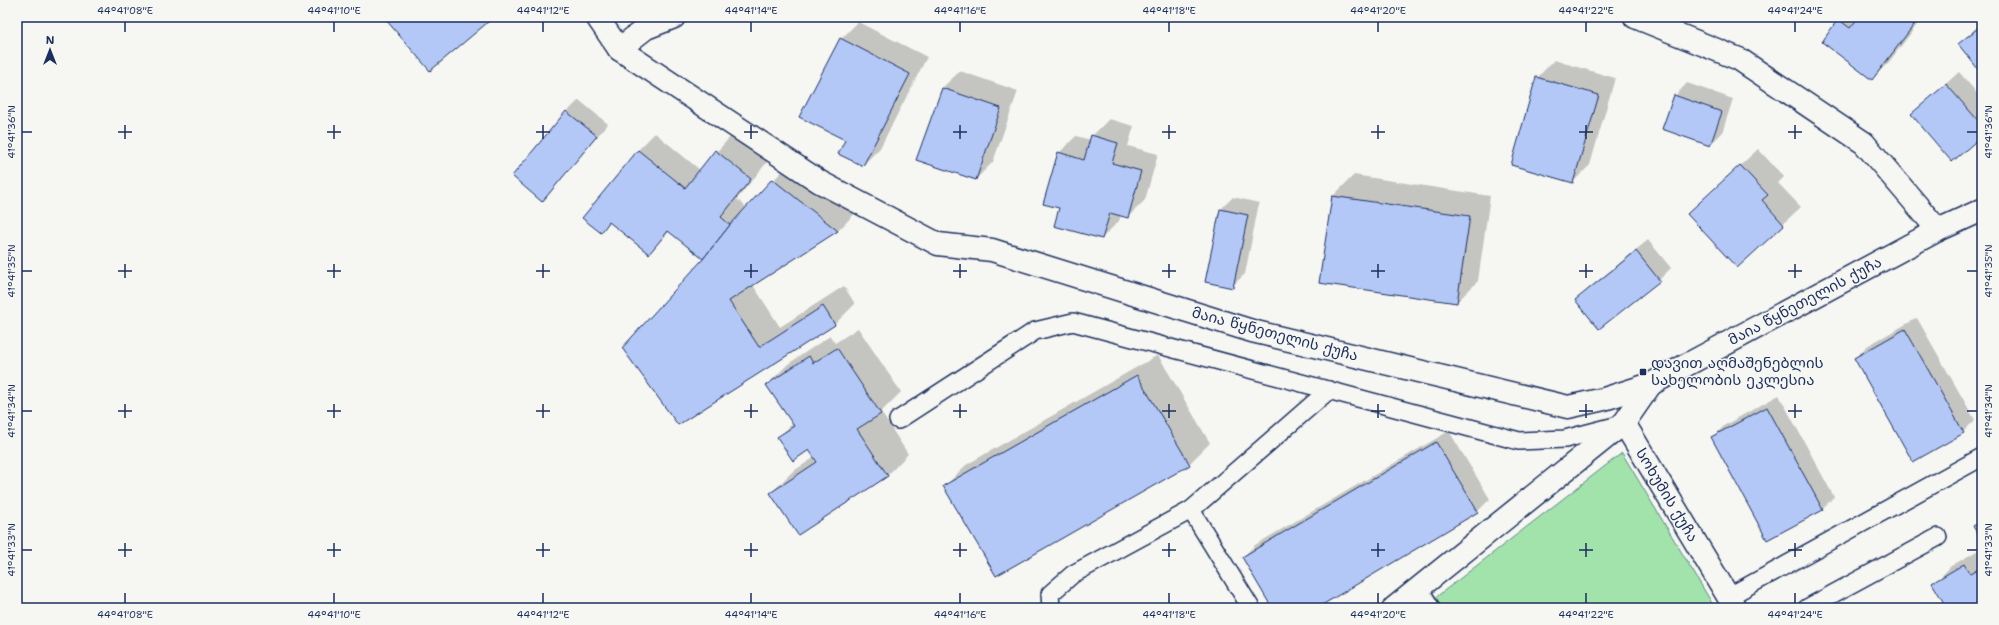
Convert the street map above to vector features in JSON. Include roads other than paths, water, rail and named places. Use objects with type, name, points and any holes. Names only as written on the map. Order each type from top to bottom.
[{"type":"street","name":"მაია წყნეთელის ქუჩა","points":[[597,17],[620,49],[820,182],[938,244],[992,250],[1252,331],[1568,407],[1604,399],[1651,384],[1938,230],[1982,210]]},
{"type":"street","points":[[620,49],[646,28],[674,17]]},
{"type":"street","points":[[1635,17],[1739,60],[1864,143],[1938,230]]},
{"type":"street","points":[[1394,608],[1624,423],[1651,384]]},
{"type":"street","name":"სოხუმის ქუჩა","points":[[1624,423],[1732,602]]},
{"type":"lane","points":[[898,420],[1036,331],[1073,322],[1519,441],[1564,439],[1624,423]]},
{"type":"lane","points":[[1051,608],[1050,594],[1073,574],[1191,510],[1329,390]]},
{"type":"lane","points":[[1732,602],[1982,457]]},
{"type":"lane","points":[[1191,510],[1251,608]]},
{"type":"lane","points":[[1807,608],[1938,537]]},
{"type":"lane","points":[[1420,588],[1431,608]]},
{"type":"place","name":"დავით აღმაშენებლის სახელობის ეკლესია","points":[[1643,372]]}]
